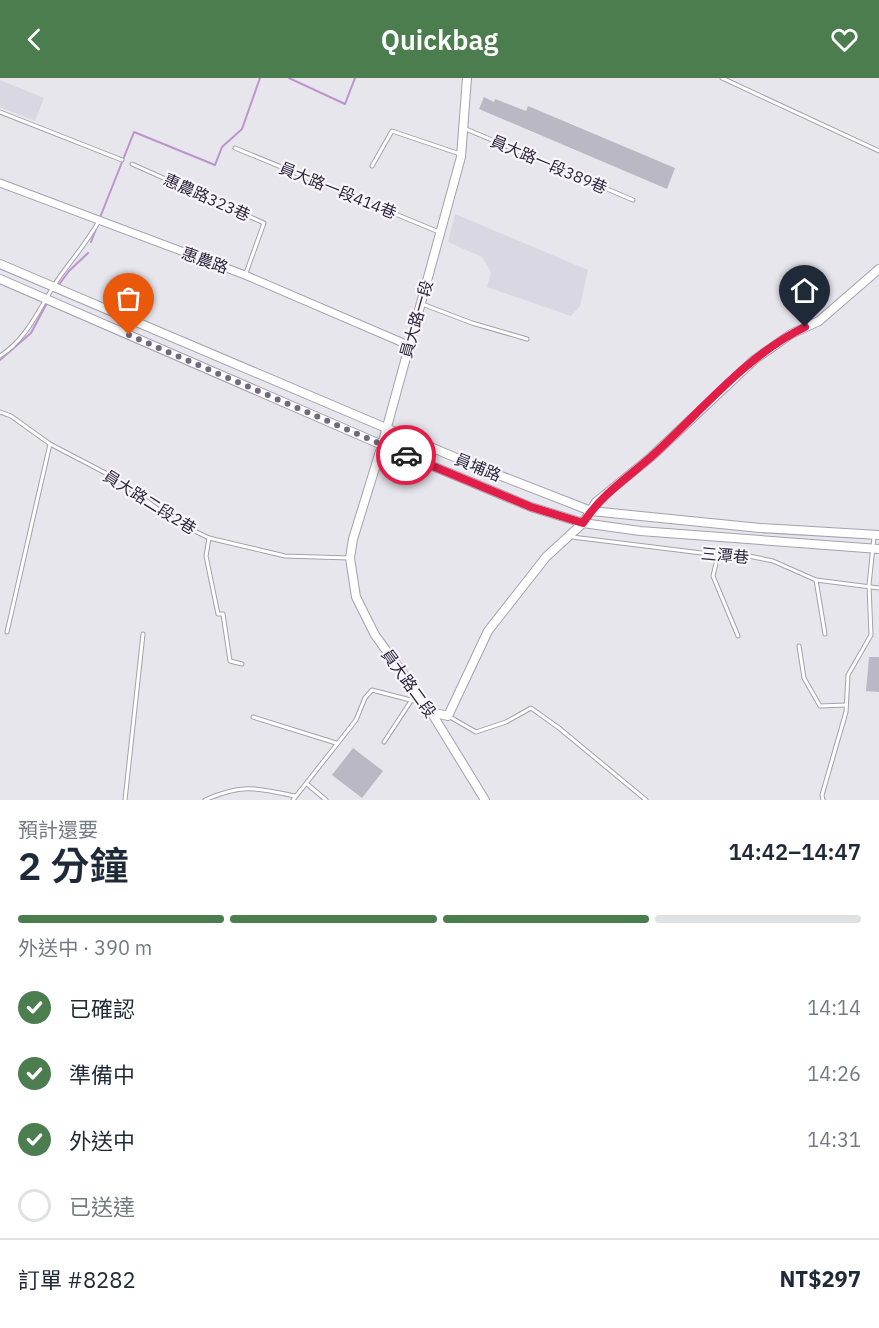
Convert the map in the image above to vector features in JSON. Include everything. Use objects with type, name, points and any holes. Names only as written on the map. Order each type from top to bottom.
[{"type":"street","name":"員大路一段","points":[[350,558],[353,539],[387,428],[461,154],[465,129],[467,78]]},
{"type":"street","name":"惠農路","points":[[0,183],[245,275],[408,345]]},
{"type":"street","name":"員埔路","points":[[0,264],[473,465],[591,510],[760,528],[876,535]]},
{"type":"street","points":[[431,712],[448,716],[488,631],[546,557],[583,523],[596,502],[651,457],[754,360],[790,334],[819,321],[879,269]]},
{"type":"street","name":"員埔路","points":[[0,279],[382,445],[531,507],[583,523],[640,531],[876,549]]},
{"type":"street","name":"員大路二段","points":[[350,558],[356,597],[375,635],[431,712],[485,800]]},
{"type":"lane","points":[[722,78],[879,151]]},
{"type":"lane","points":[[0,112],[122,160]]},
{"type":"lane","name":"員大路一段389巷","points":[[465,129],[633,200]]},
{"type":"lane","points":[[372,166],[392,130],[449,152],[461,154]]},
{"type":"lane","name":"員大路一段414巷","points":[[235,148],[441,233]]},
{"type":"lane","name":"惠農路323巷","points":[[132,164],[264,223],[245,275]]},
{"type":"lane","points":[[0,356],[25,334],[45,299],[82,251],[99,220]]},
{"type":"lane","points":[[420,304],[472,323],[527,339]]},
{"type":"lane","name":"員大路二段2巷","points":[[0,411],[17,420],[50,444],[117,479],[174,520],[209,538],[285,556],[350,558]]},
{"type":"lane","points":[[7,632],[50,444]]},
{"type":"lane","points":[[823,800],[846,705],[848,675],[871,635],[869,585],[876,549],[876,535]]},
{"type":"lane","name":"三潭巷","points":[[567,536],[718,555],[739,554],[773,561],[816,580],[879,588]]},
{"type":"lane","points":[[209,538],[206,561],[218,614],[223,614],[230,661],[242,664]]},
{"type":"lane","points":[[718,555],[713,576],[738,636]]},
{"type":"lane","points":[[816,580],[825,634]]},
{"type":"lane","points":[[125,800],[143,633]]},
{"type":"lane","points":[[799,646],[804,678],[820,706],[846,705]]},
{"type":"lane","points":[[205,800],[222,792],[251,786],[294,798],[356,720],[365,698],[372,690],[424,704]]},
{"type":"lane","points":[[384,742],[412,700]]},
{"type":"lane","points":[[448,716],[476,732],[506,722],[531,708],[560,728],[646,800]]},
{"type":"lane","points":[[253,717],[336,743]]},
{"type":"lane","points":[[307,783],[326,800]]},
{"type":"lane","points":[[221,800],[222,792]]},
{"type":"shaded area","points":[[0,80],[44,98],[35,121],[0,107]]},
{"type":"shaded area","points":[[455,214],[588,270],[580,306],[571,316],[487,287],[491,272],[482,257],[448,242]]},
{"type":"building","points":[[484,97],[526,111],[528,106],[675,168],[667,189],[479,109]]},
{"type":"building","points":[[869,657],[879,657],[879,692],[866,691]]},
{"type":"building","points":[[353,748],[383,771],[362,798],[332,775]]},
{"type":"waterway","points":[[99,220],[134,132],[215,165],[222,147],[242,129],[260,78]]},
{"type":"waterway","points":[[289,78],[345,104],[355,78]]},
{"type":"waterway","points":[[91,242],[96,229]]},
{"type":"waterway","points":[[58,286],[69,271],[88,253]]},
{"type":"waterway","points":[[0,360],[31,333],[47,303]]},
{"type":"way so far","points":[[129,335],[406,455]]},
{"type":"route","points":[[406,455],[531,507],[583,523],[596,502],[651,457],[754,360],[790,334],[805,327]]}]
